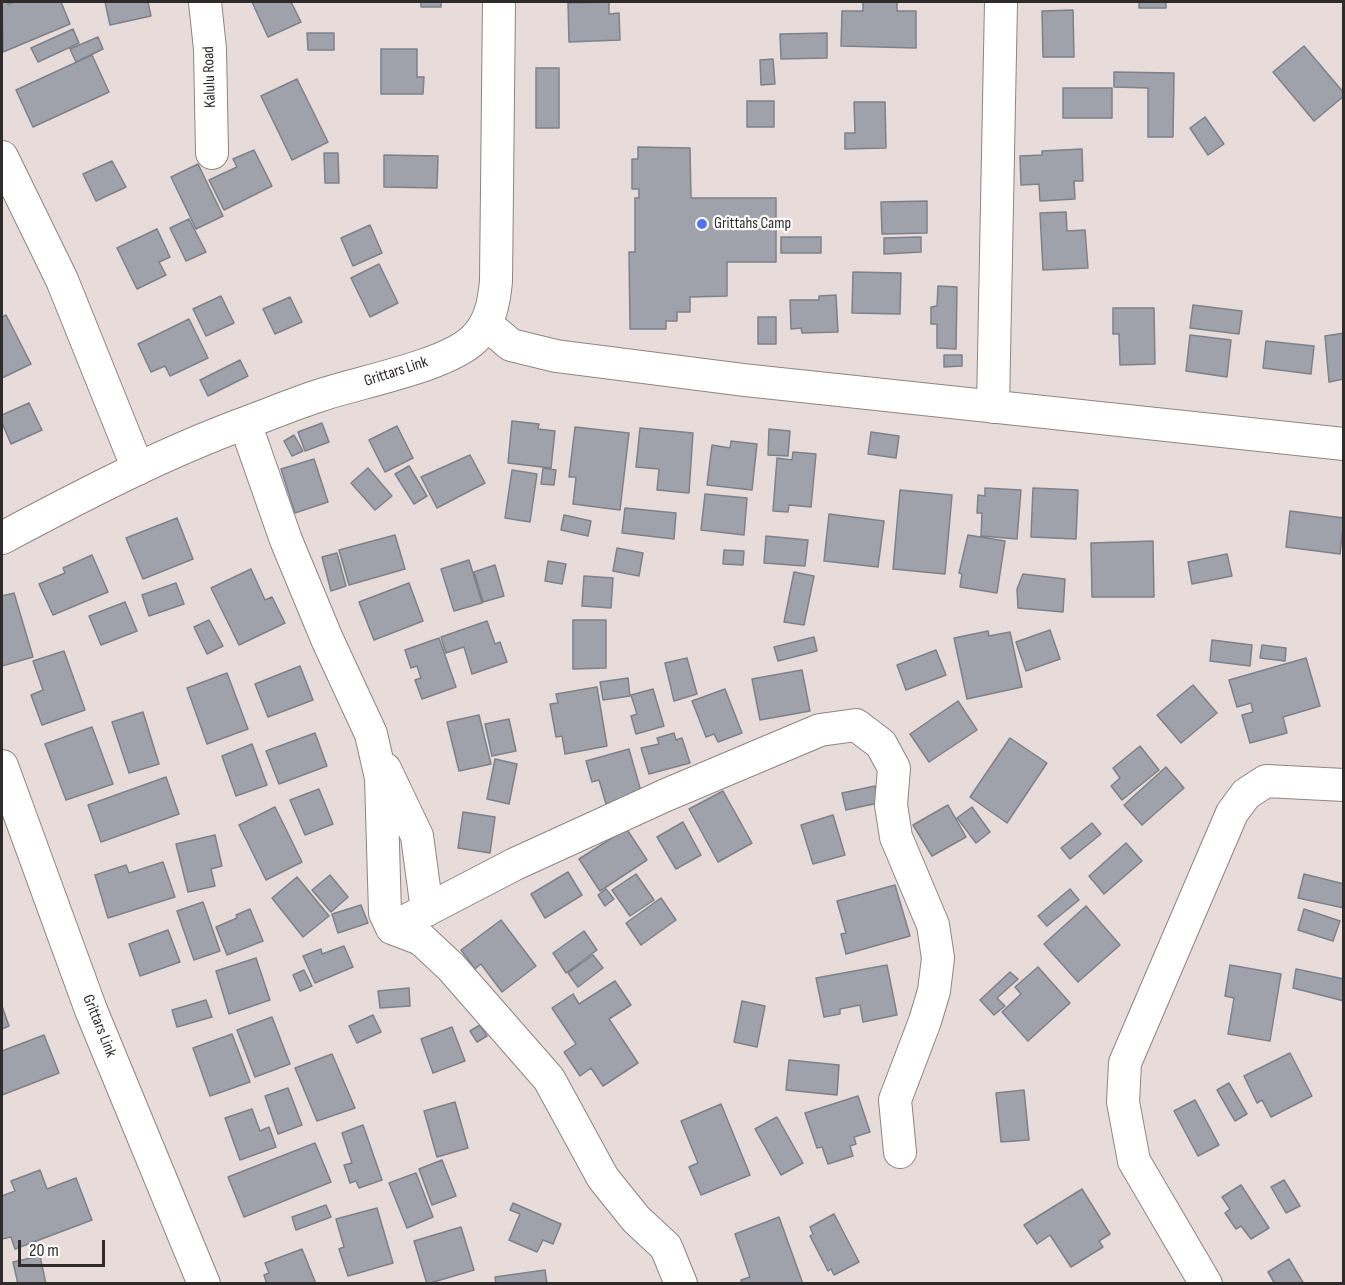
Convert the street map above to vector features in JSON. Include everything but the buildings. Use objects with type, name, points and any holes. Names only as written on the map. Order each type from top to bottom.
[{"type":"street","name":"Kalulu Road","points":[[205,2],[210,49],[212,153]]},
{"type":"street","name":"Grittars Link","points":[[2,538],[138,470],[245,423],[452,352],[473,340],[486,324],[494,303],[496,281],[499,2]]},
{"type":"street","points":[[993,407],[1001,2]]},
{"type":"street","points":[[2,157],[62,280],[138,470]]},
{"type":"street","points":[[486,324],[511,345],[556,356],[744,380],[1344,444]]},
{"type":"street","points":[[245,423],[286,540],[373,744],[417,836],[427,910]]},
{"type":"street","points":[[392,928],[515,864],[688,786],[820,730],[855,725],[881,744],[894,768],[891,805],[896,837],[933,925],[938,958],[934,991],[925,1021],[895,1100],[900,1152]]},
{"type":"street","points":[[373,744],[381,778],[385,913],[392,928],[421,939],[451,967],[549,1080],[603,1179],[636,1219],[666,1247],[681,1284]]},
{"type":"street","name":"Grittars Link","points":[[2,766],[92,1010],[204,1284]]},
{"type":"street","points":[[1206,1284],[1134,1161],[1123,1101],[1125,1063],[1232,813],[1245,794],[1266,781],[1344,785]]},
{"type":"place","name":"Grittahs Camp","points":[[702,224]]}]
